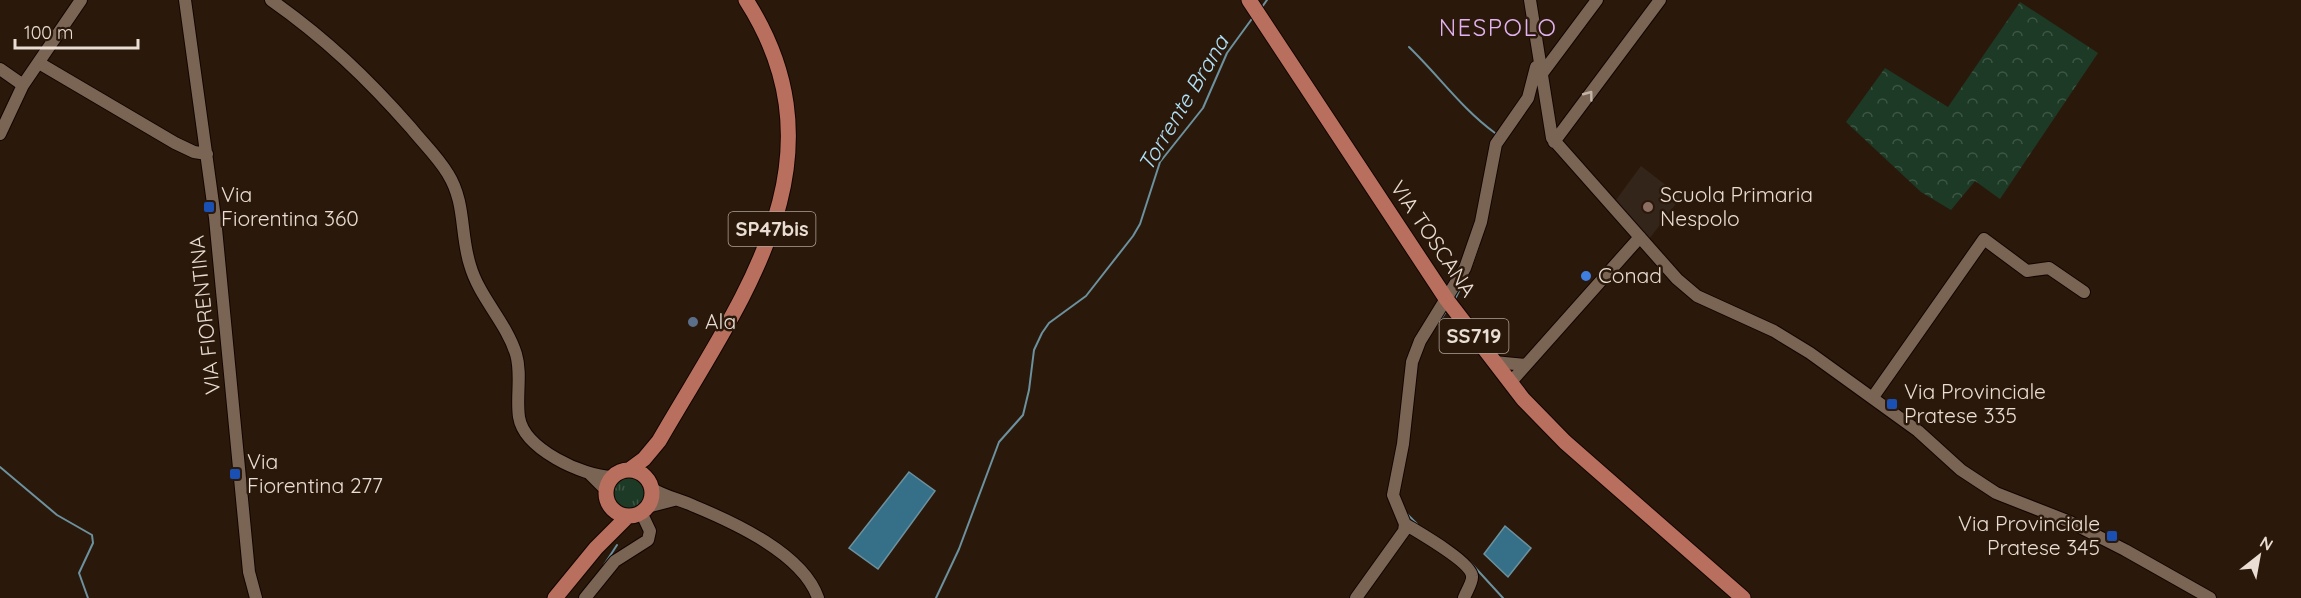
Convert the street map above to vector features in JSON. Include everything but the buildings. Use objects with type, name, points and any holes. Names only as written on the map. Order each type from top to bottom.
[{"type":"main road","name":"SP47bis","points":[[609,483],[644,459],[659,441],[751,278],[769,239],[784,192],[790,147],[786,98],[772,50],[746,0]]},
{"type":"main road","name":"VIA TOSCANA","points":[[1249,0],[1447,300],[1510,383],[1572,448],[1743,598]]},
{"type":"main road","name":"SP47bis","points":[[639,511],[650,485],[659,441]]},
{"type":"main road","points":[[629,470],[639,472],[650,485]]},
{"type":"main road","points":[[596,548],[610,506],[609,483]]},
{"type":"main road","points":[[610,506],[618,513],[639,511]]},
{"type":"main road","points":[[555,598],[596,548],[639,511]]},
{"type":"street","points":[[0,134],[23,85],[81,0]]},
{"type":"street","name":"VIA FIORENTINA","points":[[185,0],[207,154],[249,572],[256,595]]},
{"type":"street","points":[[271,0],[345,57],[448,173],[463,216],[471,268],[517,356],[518,409],[525,434],[538,446],[609,483]]},
{"type":"street","points":[[1530,0],[1549,127],[1554,142],[1677,279],[1697,296],[1774,331],[1873,397],[1918,431],[1961,470],[1996,493],[2070,522],[2210,598]]},
{"type":"street","points":[[1541,75],[1597,0]]},
{"type":"street","points":[[1554,142],[1660,0]]},
{"type":"street","points":[[1464,598],[1472,578],[1470,572],[1455,557],[1405,524],[1393,495],[1403,444],[1412,362],[1420,341],[1462,276],[1477,238],[1496,144],[1529,96],[1538,60]]},
{"type":"street","points":[[39,63],[166,139],[194,153],[207,154]]},
{"type":"street","points":[[0,69],[23,85]]},
{"type":"street","points":[[1510,383],[1640,237]]},
{"type":"street","points":[[1873,397],[1984,239],[2027,271],[2049,268],[2084,292]]},
{"type":"street","points":[[1494,362],[1526,365]]},
{"type":"street","points":[[650,485],[674,500],[696,506],[779,550],[809,581],[818,598]]},
{"type":"street","points":[[585,598],[615,561],[648,540],[650,531],[639,511],[674,500]]},
{"type":"street","points":[[1356,598],[1397,544],[1405,524]]},
{"type":"shaded area","name":"Scuola Primaria Nespolo","points":[[1641,166],[1681,197],[1649,239],[1616,200]]},
{"type":"green space","points":[[2020,2],[2098,53],[2000,199],[1975,181],[1951,210],[1921,192],[1846,122],[1885,68],[1948,107]]},
{"type":"green space","points":[[629,477],[641,481],[645,493],[641,505],[629,509],[617,505],[613,493],[617,481]]},
{"type":"water","points":[[909,472],[935,491],[878,569],[849,548]]},
{"type":"water","points":[[1505,526],[1531,548],[1508,577],[1484,554]]},
{"type":"waterway","name":"Torrente Brana","points":[[1262,7],[1267,0]]},
{"type":"waterway","name":"Torrente Brana","points":[[936,598],[959,549],[999,442],[1023,415],[1034,350],[1042,333],[1049,323],[1086,296],[1133,236],[1140,224],[1160,162],[1203,108],[1227,53],[1254,16]]},
{"type":"waterway","points":[[1409,47],[1461,103],[1495,133]]},
{"type":"waterway","points":[[1472,265],[1479,245]]},
{"type":"waterway","points":[[1455,299],[1464,281]]},
{"type":"waterway","points":[[1437,325],[1445,313]]},
{"type":"waterway","points":[[0,467],[57,515],[92,535],[93,543],[79,573],[88,598]]},
{"type":"waterway","points":[[1406,513],[1417,524]]},
{"type":"waterway","points":[[604,565],[617,545]]},
{"type":"waterway","points":[[1470,562],[1503,598]]},
{"type":"place","name":"Via Fiorentina 360","points":[[209,207]]},
{"type":"place","name":"Scuola Primaria Nespolo","points":[[1648,207]]},
{"type":"place","name":"Conad","points":[[1586,276]]},
{"type":"place","name":"Ala","points":[[693,322]]},
{"type":"place","name":"Via Provinciale Pratese 335","points":[[1892,404]]},
{"type":"place","name":"Via Fiorentina 277","points":[[235,474]]},
{"type":"place","name":"Via Provinciale Pratese 345","points":[[2112,536]]},
{"type":"district","name":"NESPOLO","points":[[1498,28]]}]
